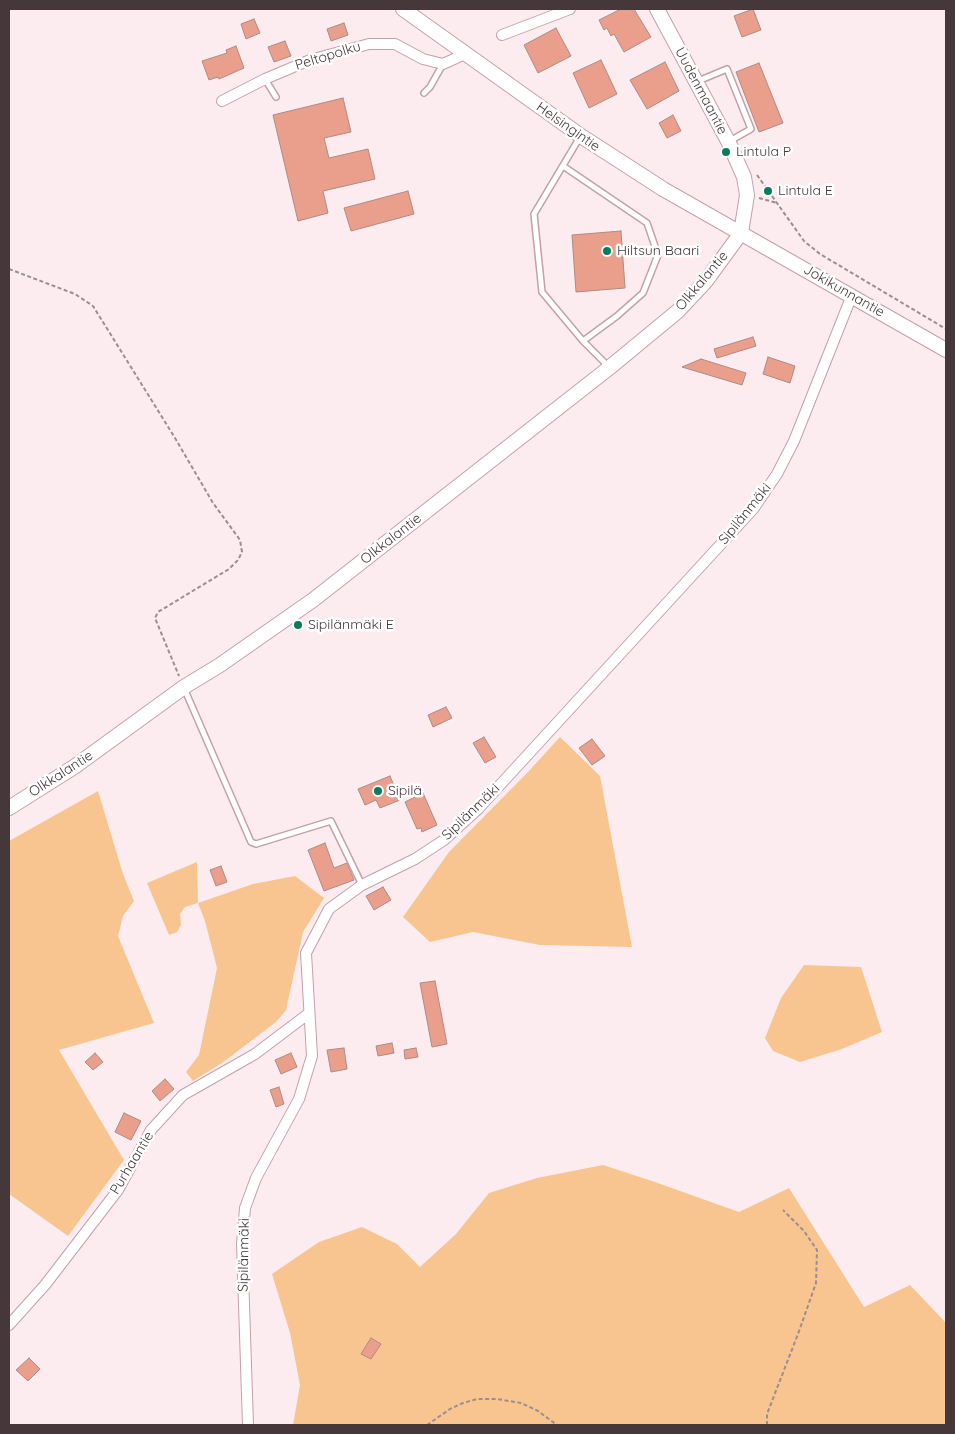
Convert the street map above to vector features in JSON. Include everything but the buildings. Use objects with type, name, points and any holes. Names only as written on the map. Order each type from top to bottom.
[{"type":"street","name":"Helsingintie","points":[[403,9],[581,136],[663,189],[741,233]]},
{"type":"street","points":[[502,35],[570,9]]},
{"type":"street","name":"Uudenmaantie","points":[[657,9],[728,142],[744,177],[748,195],[741,233]]},
{"type":"street","name":"Peltopolku","points":[[222,100],[310,60],[369,44],[395,44],[423,59],[443,64]]},
{"type":"street","points":[[443,64],[465,54]]},
{"type":"street","name":"Jokikunnantie","points":[[741,233],[946,350]]},
{"type":"street","name":"Olkkalantie","points":[[9,808],[74,767],[184,687],[220,666],[312,600],[609,368],[678,311],[706,281],[741,233]]},
{"type":"street","name":"Sipilänmäki","points":[[248,1425],[242,1244],[245,1208],[256,1178],[299,1099],[312,1056],[308,1014],[306,953],[329,909],[362,885],[415,859],[444,840],[478,809],[754,508],[777,474],[794,441],[852,295]]},
{"type":"street","name":"Purhaantie","points":[[9,1326],[45,1285],[112,1198],[151,1130],[183,1095],[256,1054],[308,1014]]},
{"type":"lane","points":[[424,93],[430,87],[443,64]]},
{"type":"lane","points":[[696,82],[727,70],[751,129],[728,142]]},
{"type":"lane","points":[[265,79],[276,97]]},
{"type":"lane","points":[[581,136],[534,214],[542,292],[609,368]]},
{"type":"lane","points":[[563,166],[647,223],[658,255],[643,293],[584,341]]},
{"type":"lane","points":[[184,687],[251,842],[256,844],[331,821],[362,885]]},
{"type":"path","points":[[748,195],[776,202]]},
{"type":"path","points":[[820,254],[946,329]]},
{"type":"path","points":[[9,269],[75,294],[93,306],[170,430],[213,504],[240,540],[242,552],[238,560],[229,569],[158,612],[155,618],[184,687]]},
{"type":"path","points":[[767,1425],[767,1414],[816,1283],[817,1250],[804,1231],[783,1210]]},
{"type":"path","points":[[427,1425],[450,1409],[477,1399],[497,1399],[521,1403],[538,1411],[557,1425]]},
{"type":"shaded area","points":[[560,737],[600,776],[632,947],[540,945],[473,932],[430,942],[403,917],[449,852]]},
{"type":"shaded area","points":[[98,791],[123,874],[134,901],[123,916],[118,936],[154,1023],[59,1050],[124,1160],[68,1236],[9,1194],[9,841]]},
{"type":"shaded area","points":[[197,862],[198,903],[185,907],[180,914],[181,925],[177,932],[169,935],[147,883]]},
{"type":"shaded area","points":[[295,876],[324,898],[303,932],[286,1010],[276,1022],[222,1063],[193,1081],[186,1072],[199,1055],[217,968],[205,921],[198,903],[253,884]]},
{"type":"shaded area","points":[[804,965],[861,967],[882,1032],[842,1049],[800,1062],[773,1051],[765,1038],[781,998]]},
{"type":"shaded area","points":[[603,1165],[739,1212],[789,1188],[864,1307],[910,1285],[946,1323],[946,1425],[293,1425],[300,1385],[290,1333],[272,1274],[319,1242],[362,1227],[397,1244],[420,1267],[456,1234],[489,1193],[537,1178]]},
{"type":"place","name":"Lintula P","points":[[726,152]]},
{"type":"place","name":"Lintula E","points":[[768,191]]},
{"type":"place","name":"Hiltsun Baari","points":[[607,251]]},
{"type":"place","name":"Sipilänmäki E","points":[[298,625]]},
{"type":"place","name":"Sipilä","points":[[378,791]]}]
